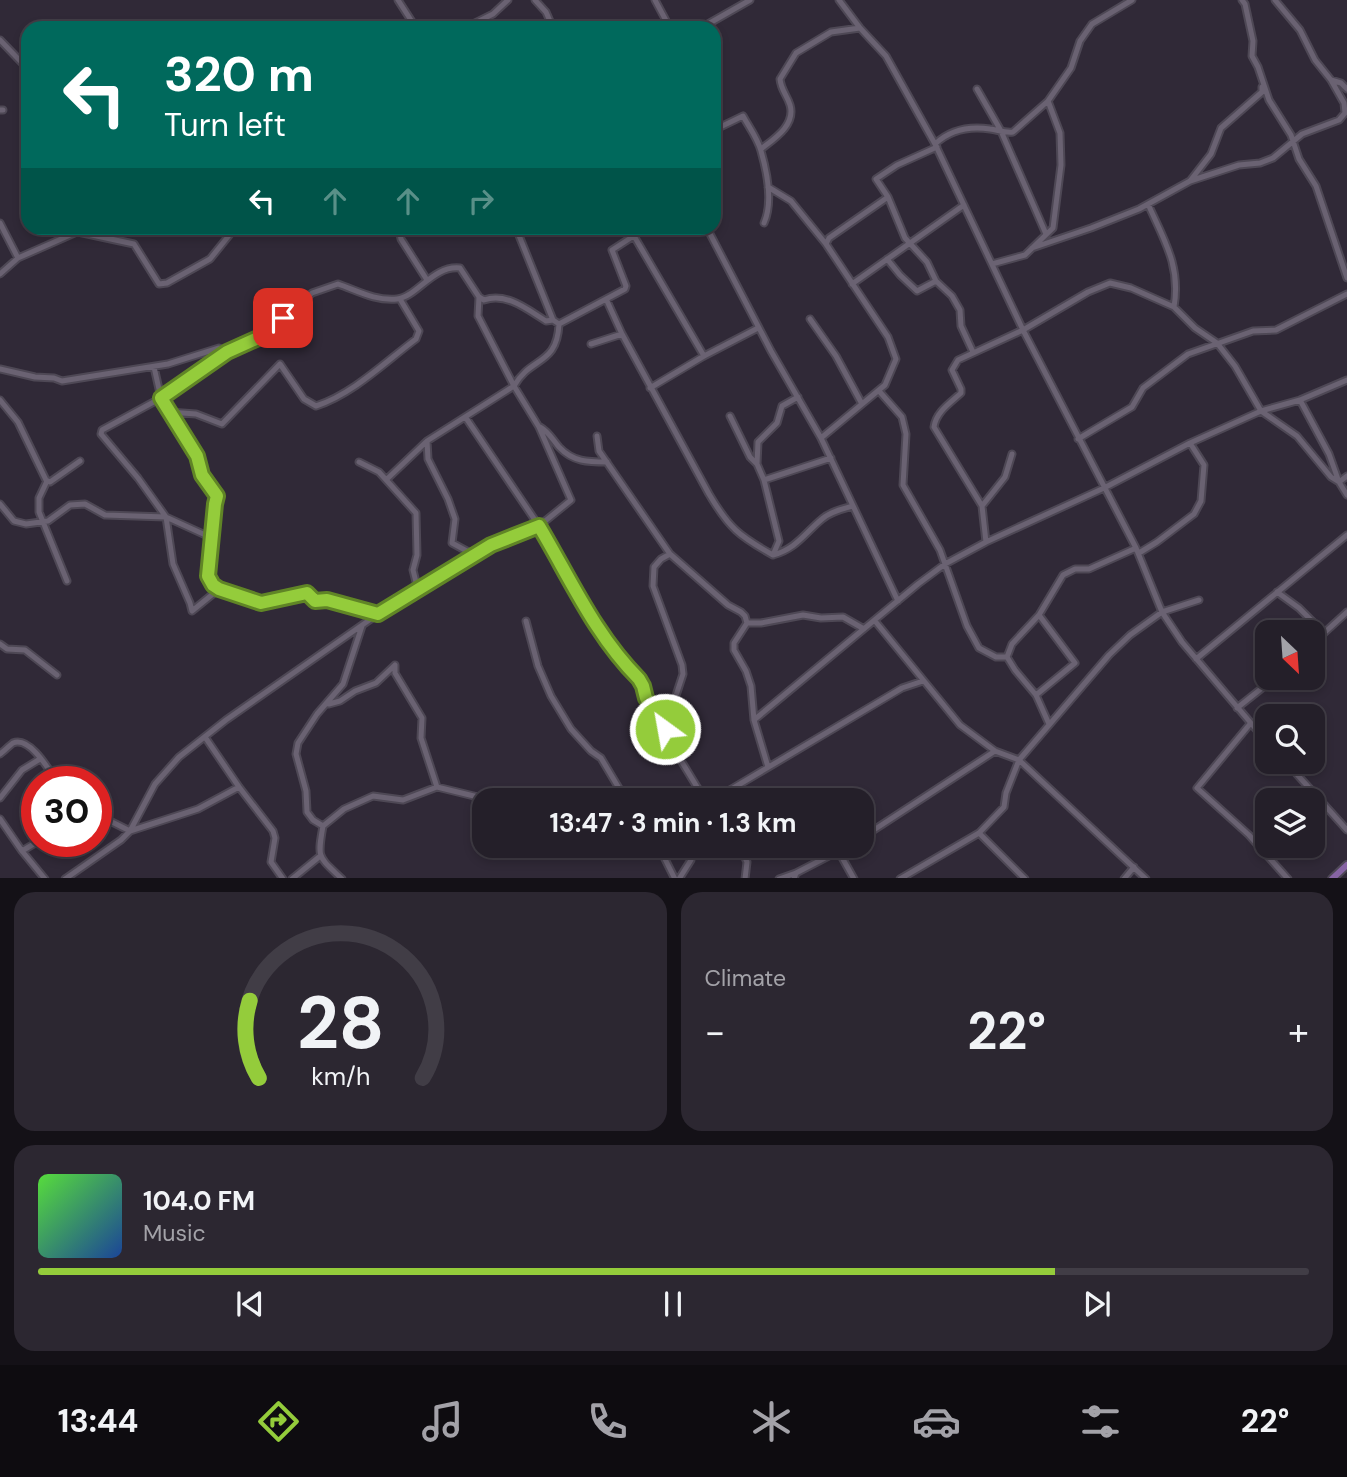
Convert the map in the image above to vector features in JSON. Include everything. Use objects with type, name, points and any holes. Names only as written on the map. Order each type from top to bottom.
[{"type":"main road","points":[[1332,878],[1347,865]]},
{"type":"street","points":[[398,0],[412,21]]},
{"type":"street","points":[[479,21],[493,14],[508,0]]},
{"type":"street","points":[[535,0],[550,21]]},
{"type":"street","points":[[654,0],[666,21]]},
{"type":"street","points":[[713,21],[750,0]]},
{"type":"street","points":[[839,0],[886,57],[936,146],[1023,330],[1137,551],[1162,612],[1196,659],[1255,729]]},
{"type":"street","points":[[973,352],[961,326],[960,310],[952,296],[936,281],[927,262],[905,238],[888,197],[877,179],[897,165],[936,146],[943,137],[960,130],[987,128],[1013,132],[1015,127],[1048,101],[1071,68],[1086,31],[1099,18],[1132,0]]},
{"type":"street","points":[[1242,0],[1253,41],[1252,56],[1262,84],[1293,141],[1299,159],[1316,186],[1347,278]]},
{"type":"street","points":[[1032,248],[1091,228],[1148,204],[1190,181],[1239,164],[1260,163],[1273,158],[1302,134],[1339,120],[1345,113],[1344,103],[1315,60],[1300,30],[1275,0]]},
{"type":"street","points":[[761,149],[784,131],[790,116],[791,106],[782,92],[780,79],[796,53],[831,32],[860,28]]},
{"type":"street","points":[[0,40],[21,62]]},
{"type":"street","points":[[1331,80],[1347,89]]},
{"type":"street","points":[[1190,181],[1210,154],[1221,128],[1262,92],[1262,84]]},
{"type":"street","points":[[977,89],[1000,131],[1046,234]]},
{"type":"street","points":[[992,264],[1024,255],[1053,228],[1061,165],[1059,133],[1048,101]]},
{"type":"street","points":[[721,127],[743,116],[761,149],[768,187],[768,215],[764,223]]},
{"type":"street","points":[[768,187],[791,201],[826,244],[888,337],[896,359],[885,385],[821,438]]},
{"type":"street","points":[[826,244],[829,239],[888,197]]},
{"type":"street","points":[[1148,204],[1171,253],[1177,287],[1174,306]]},
{"type":"street","points":[[852,284],[964,205]]},
{"type":"street","points":[[0,223],[18,258]]},
{"type":"street","points":[[0,274],[18,258],[70,235]]},
{"type":"street","points":[[92,235],[134,244],[159,284],[167,283],[210,259],[229,235]]},
{"type":"street","points":[[400,235],[427,280]]},
{"type":"street","points":[[387,479],[427,441],[514,386],[520,376],[554,350],[558,339],[556,322],[519,235]]},
{"type":"street","points":[[711,235],[758,328],[821,438],[898,600]]},
{"type":"street","points":[[219,589],[192,611],[173,564],[166,517],[138,478],[101,435],[102,430],[161,398],[227,352],[267,334],[312,293],[338,284],[374,298],[400,299],[450,267],[460,268],[479,297],[484,300],[494,297],[508,299],[547,321],[556,322],[607,300],[625,289],[612,250],[634,236],[704,356]]},
{"type":"street","points":[[887,259],[917,291],[936,281]]},
{"type":"street","points":[[986,542],[982,506],[934,427],[941,411],[961,393],[951,370],[958,360],[1023,330],[1088,292],[1110,283],[1131,288],[1174,306],[1195,328],[1217,343],[1235,366],[1261,411],[1297,436],[1331,477],[1339,482]]},
{"type":"street","points":[[1078,439],[1132,407],[1143,388],[1188,354],[1252,331],[1276,330],[1347,294]]},
{"type":"street","points":[[70,877],[130,831],[155,784],[178,757],[226,719],[378,614],[491,545],[539,526],[571,500],[539,426],[514,386],[478,316],[479,297]]},
{"type":"street","points":[[169,412],[196,414],[222,424],[281,364],[304,399],[316,406],[327,402],[359,382],[416,339],[419,331],[400,299]]},
{"type":"street","points":[[607,300],[650,388],[724,520],[741,538],[774,555]]},
{"type":"street","points":[[810,319],[836,356],[862,404]]},
{"type":"street","points":[[650,388],[758,328]]},
{"type":"street","points":[[592,344],[622,334]]},
{"type":"street","points":[[0,369],[62,381],[154,366],[219,348],[227,352]]},
{"type":"street","points":[[154,366],[161,398],[197,456],[202,475],[217,496],[208,576],[213,585],[261,603],[307,593],[315,601],[327,600],[378,614]]},
{"type":"street","points":[[754,720],[945,564],[986,542],[1104,488],[1190,443],[1261,411],[1300,400],[1347,380]]},
{"type":"street","points":[[879,391],[902,417],[906,434],[903,485],[928,525],[967,626],[979,648],[996,657],[1007,657]]},
{"type":"street","points":[[757,464],[758,442],[777,423],[782,406],[798,397]]},
{"type":"street","points":[[0,400],[18,422],[47,481]]},
{"type":"street","points":[[1300,400],[1347,495]]},
{"type":"street","points":[[730,416],[764,480],[779,541],[774,555]]},
{"type":"street","points":[[466,418],[539,526],[561,562],[571,586],[601,632],[639,679],[666,736],[698,788]]},
{"type":"street","points":[[539,426],[547,431],[570,457],[591,462],[607,462]]},
{"type":"street","points":[[597,436],[599,451],[670,554],[728,605],[746,616],[747,623],[734,643],[734,650],[751,686],[754,720],[768,767]]},
{"type":"street","points":[[427,441],[428,459],[448,499],[454,519],[452,543],[476,556]]},
{"type":"street","points":[[1007,657],[1012,644],[1039,615],[1063,575],[1075,569],[1089,569],[1157,542],[1194,514],[1200,502],[1204,465],[1190,443]]},
{"type":"street","points":[[982,506],[1005,477],[1012,454]]},
{"type":"street","points":[[764,480],[831,458]]},
{"type":"street","points":[[47,481],[50,482],[80,461]]},
{"type":"street","points":[[359,462],[387,479],[416,513],[417,555],[412,570],[418,590]]},
{"type":"street","points":[[1339,482],[1347,476]]},
{"type":"street","points":[[47,481],[39,499],[42,521],[67,581]]},
{"type":"street","points":[[0,504],[14,521],[26,524],[48,521],[70,505],[85,504],[105,515],[166,517],[212,538]]},
{"type":"street","points":[[774,555],[796,545],[824,517],[853,506]]},
{"type":"street","points":[[1196,659],[1347,535]]},
{"type":"street","points":[[665,729],[683,674],[653,586],[654,568],[661,559],[670,554]]},
{"type":"street","points":[[1277,592],[1311,620]]},
{"type":"street","points":[[900,878],[979,833],[1004,807],[1006,793],[1019,760],[1109,655],[1130,635],[1162,612],[1199,600]]},
{"type":"street","points":[[1325,633],[1347,612]]},
{"type":"street","points":[[747,623],[803,615],[843,617],[864,629]]},
{"type":"street","points":[[1036,695],[1075,663],[1039,615]]},
{"type":"street","points":[[526,621],[538,666],[551,696],[571,729],[601,758],[619,788]]},
{"type":"street","points":[[875,621],[960,725],[995,751],[1019,760],[1146,878]]},
{"type":"street","points":[[323,826],[307,812],[306,791],[296,754],[298,743],[317,714],[342,684],[362,625]]},
{"type":"street","points":[[0,644],[7,649],[25,650],[57,675]]},
{"type":"street","points":[[1007,657],[1036,695],[1049,724]]},
{"type":"street","points":[[327,704],[340,701],[355,691],[376,683],[394,665],[395,673],[422,718],[421,738],[437,787]]},
{"type":"street","points":[[733,788],[902,688],[923,681]]},
{"type":"street","points":[[1237,708],[1260,690]]},
{"type":"street","points":[[1250,724],[1197,788],[1249,835],[1288,878]]},
{"type":"street","points":[[205,737],[239,788],[273,831],[275,838],[271,862],[283,878]]},
{"type":"street","points":[[0,754],[12,744],[21,741],[32,746],[45,766]]},
{"type":"street","points":[[874,830],[995,751]]},
{"type":"street","points":[[0,798],[22,770],[40,759]]},
{"type":"street","points":[[1297,774],[1347,830]]},
{"type":"street","points":[[342,878],[319,857],[318,850],[323,826],[344,810],[373,796],[404,800],[437,787],[472,796]]},
{"type":"street","points":[[112,822],[130,831],[198,809],[239,788]]},
{"type":"street","points":[[0,819],[21,850]]},
{"type":"street","points":[[979,833],[1025,878]]},
{"type":"street","points":[[27,857],[45,878]]},
{"type":"street","points":[[292,878],[319,857]]},
{"type":"street","points":[[665,858],[677,878],[691,858]]},
{"type":"street","points":[[745,858],[745,878]]},
{"type":"street","points":[[779,878],[795,876],[828,858]]},
{"type":"street","points":[[842,858],[854,878]]},
{"type":"street","points":[[1124,878],[1134,867]]},
{"type":"route","points":[[283,318],[267,334],[227,352],[161,398],[197,456],[202,475],[217,496],[208,576],[213,585],[261,603],[307,593],[315,601],[327,600],[378,614],[491,545],[539,526],[561,562],[571,586],[601,632],[639,679],[646,698],[665,729]]}]
